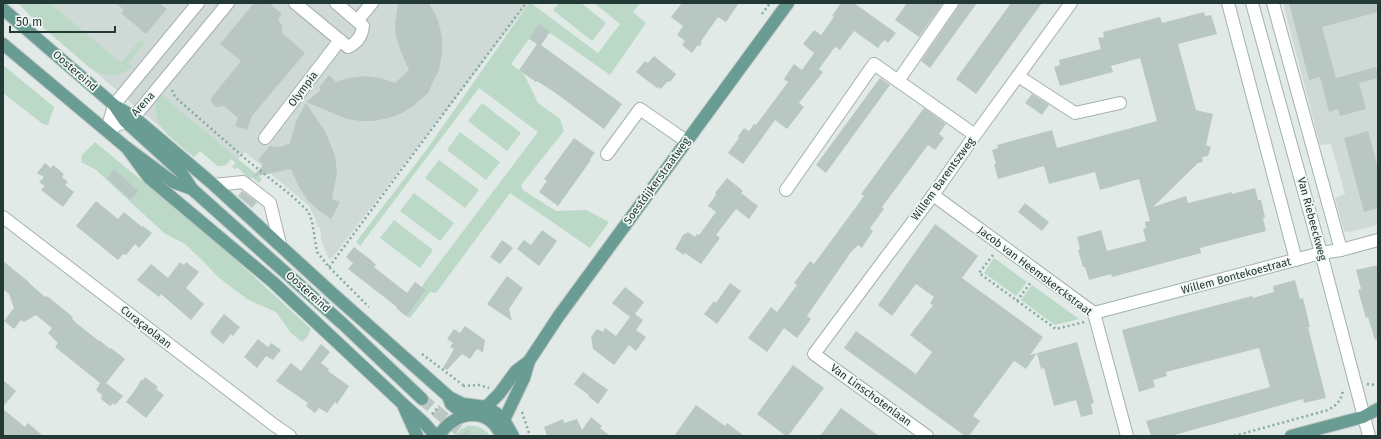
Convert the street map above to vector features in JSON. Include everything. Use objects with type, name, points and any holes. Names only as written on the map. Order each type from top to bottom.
[{"type":"main road","name":"Soestdijkerstraatweg","points":[[504,420],[524,378],[529,361],[558,317],[788,3]]},
{"type":"main road","name":"Oostereind","points":[[3,9],[130,119],[181,172],[192,189],[344,324],[422,399]]},
{"type":"main road","name":"Oostereind","points":[[3,44],[128,148],[173,182],[192,189]]},
{"type":"main road","points":[[130,119],[214,185],[280,244],[332,294],[466,410]]},
{"type":"main road","points":[[128,148],[150,178],[274,283],[437,436],[448,423],[466,410],[478,405],[501,436]]},
{"type":"main road","name":"Soestdijkerstraatweg","points":[[482,412],[499,394],[516,371],[529,361]]},
{"type":"main road","points":[[403,404],[416,436]]},
{"type":"main road","points":[[1291,436],[1363,417],[1378,409]]},
{"type":"main road","points":[[482,412],[496,413],[504,420],[513,436]]},
{"type":"main road","points":[[1363,417],[1378,417]]},
{"type":"street","name":"Arena","points":[[107,130],[114,105],[198,3]]},
{"type":"street","name":"Arena","points":[[107,130],[130,119],[228,3]]},
{"type":"street","points":[[295,3],[348,47],[355,44],[362,33],[363,26],[336,3]]},
{"type":"street","points":[[358,21],[372,3]]},
{"type":"street","points":[[898,81],[952,3]]},
{"type":"street","name":"Willem Barentszweg","points":[[814,354],[933,196],[975,135],[1071,3]]},
{"type":"street","points":[[1228,3],[1296,260]]},
{"type":"street","name":"Van Riebeeckweg","points":[[1252,3],[1321,253],[1369,436]]},
{"type":"street","points":[[1272,3],[1341,250]]},
{"type":"street","name":"Olympia","points":[[265,138],[340,40]]},
{"type":"street","points":[[786,190],[874,64],[975,135]]},
{"type":"street","points":[[1018,76],[1075,114],[1120,103]]},
{"type":"street","points":[[607,154],[640,109],[686,141]]},
{"type":"street","points":[[214,185],[243,182],[270,203],[280,244]]},
{"type":"street","name":"Jacob van Heemskerckstraat","points":[[933,196],[1094,313],[1127,436]]},
{"type":"street","name":"Curaçaolaan","points":[[3,217],[274,426],[290,436]]},
{"type":"street","name":"Willem Bontekoestraat","points":[[1094,313],[1321,253],[1341,250],[1378,240]]},
{"type":"street","name":"Van Linschotenlaan","points":[[814,354],[927,436]]},
{"type":"path","points":[[329,267],[526,3]]},
{"type":"path","points":[[172,91],[175,97],[187,108],[308,211],[312,221],[317,252],[329,267],[375,312]]},
{"type":"path","points":[[1000,245],[979,273],[1017,301],[1056,329],[1086,321],[1094,313]]},
{"type":"path","points":[[1017,301],[1038,272]]},
{"type":"path","points":[[422,354],[463,385]]},
{"type":"path","points":[[424,423],[448,396],[463,385],[487,386]]},
{"type":"path","points":[[1234,436],[1328,410],[1337,405],[1341,400],[1344,390],[1356,386]]},
{"type":"path","points":[[523,413],[530,436]]},
{"type":"shaded area","points":[[18,3],[529,3],[332,258],[329,259],[321,240],[320,227],[317,227],[315,218],[309,206],[245,152],[238,159],[262,179],[259,183],[252,177],[250,179],[237,167],[235,169],[232,167],[236,163],[231,159],[226,165],[218,166],[200,151],[166,132],[36,22]]},
{"type":"shaded area","points":[[1283,3],[1378,3],[1378,225],[1349,232],[1344,231],[1335,198],[1345,194],[1331,144],[1320,145]]},
{"type":"green space","points":[[18,3],[41,3],[45,6],[50,3],[121,63],[141,39],[145,43],[128,63],[132,67],[129,69],[115,75],[99,73],[87,65],[45,29]]},
{"type":"green space","points":[[529,3],[598,53],[620,24],[594,3],[640,3],[633,12],[646,23],[610,75],[539,25],[511,64],[524,74],[538,103],[560,119],[564,131],[521,185],[523,190],[556,211],[586,210],[609,222],[590,248],[510,193],[436,293],[430,292],[410,318],[406,316],[424,283],[538,132],[479,88],[360,246],[356,242],[427,149]]},
{"type":"green space","points":[[559,3],[581,3],[606,23],[592,41],[553,10]]},
{"type":"green space","points":[[3,65],[54,107],[48,125],[43,124],[3,93]]},
{"type":"green space","points":[[159,93],[262,179],[259,183],[252,177],[250,179],[237,167],[235,169],[232,167],[236,163],[231,159],[226,165],[218,166],[200,151],[194,157],[170,137],[159,122],[156,114],[156,104]]},
{"type":"green space","points":[[482,103],[521,133],[507,151],[468,121]]},
{"type":"green space","points":[[460,132],[500,162],[486,180],[447,150]]},
{"type":"green space","points":[[95,142],[222,247],[311,329],[308,336],[302,342],[291,333],[276,312],[247,299],[218,277],[185,244],[164,233],[95,169],[81,162],[82,155]]},
{"type":"green space","points":[[439,160],[479,190],[465,208],[425,178]]},
{"type":"green space","points":[[414,193],[454,223],[440,241],[400,211]]},
{"type":"green space","points":[[394,220],[433,250],[420,268],[380,238]]},
{"type":"green space","points":[[994,258],[1027,282],[1016,296],[984,273]]},
{"type":"green space","points":[[1032,285],[1079,319],[1055,325],[1021,300]]},
{"type":"green space","points":[[467,426],[480,428],[490,436],[454,436],[461,429]]},
{"type":"building","points":[[116,3],[159,3],[167,9],[146,34],[121,13],[124,10]]},
{"type":"building","points":[[254,3],[269,3],[282,14],[278,19],[282,26],[282,33],[305,53],[252,116],[247,130],[235,126],[238,118],[224,106],[216,107],[212,103],[211,98],[241,61],[220,44]]},
{"type":"building","points":[[398,3],[429,3],[438,20],[442,37],[442,53],[439,70],[429,92],[412,107],[402,113],[389,118],[373,121],[347,119],[306,102],[321,90],[319,87],[329,75],[336,82],[364,76],[380,78],[395,83],[409,70],[396,37],[395,26]]},
{"type":"building","points":[[682,3],[739,3],[726,22],[718,17],[701,41],[701,45],[697,46],[692,53],[682,45],[685,41],[677,35],[683,26],[671,17]]},
{"type":"building","points":[[841,3],[854,3],[896,33],[888,43],[885,40],[878,48],[854,31],[840,50],[835,47],[819,69],[823,72],[799,103],[804,107],[787,129],[775,120],[743,164],[728,153],[739,138],[738,136],[744,128],[749,131],[754,124],[756,125],[788,82],[784,79],[794,64],[802,70],[814,53],[803,44],[814,30],[821,35],[834,17],[832,16]]},
{"type":"building","points":[[907,3],[943,3],[919,37],[895,20]]},
{"type":"building","points":[[959,3],[977,3],[930,68],[921,61],[958,7]]},
{"type":"building","points":[[1011,3],[1042,3],[976,94],[956,79]]},
{"type":"building","points":[[1289,3],[1378,3],[1378,12],[1322,27],[1336,78],[1376,67],[1378,78],[1359,83],[1366,109],[1340,116],[1338,109],[1329,112],[1320,77],[1309,80]]},
{"type":"building","points":[[1204,12],[1205,16],[1211,15],[1217,34],[1178,44],[1196,110],[1213,114],[1206,145],[1211,147],[1208,156],[1202,157],[1203,162],[1198,163],[1153,207],[1186,196],[1188,203],[1255,188],[1258,200],[1261,200],[1265,217],[1263,218],[1266,231],[1200,248],[1201,253],[1112,277],[1111,274],[1089,280],[1078,250],[1080,249],[1077,237],[1101,230],[1107,251],[1146,241],[1143,229],[1146,228],[1145,222],[1150,221],[1139,179],[1100,190],[1095,172],[1049,184],[1044,166],[998,179],[992,150],[998,148],[997,145],[1052,130],[1057,148],[1157,121],[1140,58],[1111,66],[1113,72],[1060,86],[1054,67],[1060,65],[1059,60],[1101,49],[1098,38],[1104,37],[1103,32],[1160,17],[1162,23]]},
{"type":"building","points":[[539,24],[550,32],[541,45],[622,104],[604,129],[557,94],[519,70],[537,44],[529,39]]},
{"type":"building","points":[[654,56],[676,74],[671,81],[667,82],[661,89],[658,87],[657,88],[636,72],[645,61],[648,63]]},
{"type":"building","points":[[880,78],[890,85],[826,173],[816,165]]},
{"type":"building","points":[[1032,94],[1049,105],[1042,115],[1025,103]]},
{"type":"building","points":[[306,103],[326,133],[335,156],[337,173],[332,199],[340,202],[331,219],[308,201],[299,187],[291,169],[253,177],[263,165],[258,160],[270,146],[281,147],[290,143],[296,121]]},
{"type":"building","points":[[924,108],[946,124],[939,134],[944,138],[935,150],[928,145],[882,207],[884,209],[870,228],[873,231],[862,248],[858,245],[851,252],[807,316],[811,319],[797,338],[784,328],[767,352],[748,338],[771,307],[777,312],[797,285],[794,283],[810,261],[814,264],[864,196],[861,194]]},
{"type":"building","points":[[1368,131],[1378,168],[1378,208],[1364,212],[1344,138]]},
{"type":"building","points":[[574,138],[595,153],[558,206],[539,192],[547,181],[544,179]]},
{"type":"building","points":[[45,163],[51,168],[53,165],[64,174],[62,177],[68,182],[65,185],[74,192],[63,207],[41,190],[45,186],[39,182],[44,177],[37,173]]},
{"type":"building","points":[[114,169],[138,191],[131,200],[107,178]]},
{"type":"building","points":[[727,178],[743,191],[741,193],[758,206],[749,219],[736,209],[716,235],[720,238],[701,264],[685,253],[684,255],[675,249],[683,235],[688,232],[695,237],[697,234],[699,235],[716,212],[708,206],[716,195],[715,193]]},
{"type":"building","points":[[242,191],[257,202],[252,208],[238,196]]},
{"type":"building","points":[[96,201],[118,219],[124,212],[152,233],[139,248],[135,244],[126,255],[123,254],[118,260],[76,226]]},
{"type":"building","points":[[1025,203],[1049,222],[1042,231],[1018,212]]},
{"type":"building","points":[[935,224],[978,256],[962,278],[1043,337],[1030,355],[1037,353],[1026,369],[1014,361],[973,416],[980,421],[969,436],[965,436],[844,348],[856,331],[916,374],[932,352],[910,335],[933,305],[930,303],[934,297],[916,284],[892,316],[878,305]]},
{"type":"building","points":[[542,230],[557,241],[539,266],[517,249],[524,240],[531,245]]},
{"type":"building","points":[[502,240],[513,248],[500,264],[490,257]]},
{"type":"building","points":[[354,247],[376,265],[374,267],[407,293],[415,282],[426,290],[406,316],[396,308],[397,307],[348,269],[353,263],[346,257]]},
{"type":"building","points":[[3,261],[45,297],[47,296],[73,317],[72,319],[75,322],[125,359],[106,383],[123,396],[115,405],[113,403],[110,406],[101,399],[102,395],[96,390],[100,383],[55,347],[58,343],[48,333],[52,328],[36,315],[24,322],[21,320],[14,329],[4,321],[14,308],[9,294],[3,289]]},
{"type":"building","points":[[180,262],[184,265],[186,262],[199,272],[186,288],[204,304],[191,320],[161,294],[159,297],[137,280],[151,264],[168,278]]},
{"type":"building","points":[[1378,265],[1378,339],[1375,340],[1368,317],[1366,318],[1358,290],[1361,289],[1356,270]]},
{"type":"building","points":[[507,276],[523,288],[509,309],[512,321],[487,304]]},
{"type":"building","points":[[1295,280],[1300,299],[1303,298],[1310,327],[1308,327],[1326,398],[1304,403],[1303,399],[1171,436],[1151,436],[1146,421],[1270,387],[1259,348],[1166,372],[1167,376],[1153,380],[1155,387],[1139,392],[1122,330],[1252,296],[1253,298],[1274,292],[1273,286]]},
{"type":"building","points":[[730,283],[741,291],[717,324],[704,314],[714,301],[716,303]]},
{"type":"building","points":[[625,287],[644,302],[635,314],[643,320],[636,330],[646,337],[636,351],[629,345],[614,365],[593,349],[591,337],[597,329],[603,332],[605,328],[616,336],[630,317],[612,303]]},
{"type":"building","points":[[224,314],[240,327],[233,336],[231,334],[223,344],[210,332]]},
{"type":"building","points":[[465,326],[485,340],[483,353],[478,349],[470,359],[462,354],[447,370],[443,368],[454,349],[450,347],[453,343],[447,339],[454,329],[460,333]]},
{"type":"building","points":[[258,339],[268,347],[271,343],[281,350],[273,360],[266,356],[257,368],[244,357]]},
{"type":"building","points":[[1077,342],[1094,403],[1091,404],[1093,414],[1081,417],[1076,400],[1054,406],[1044,368],[1041,369],[1037,353]]},
{"type":"building","points":[[321,344],[330,352],[321,363],[329,369],[328,371],[349,386],[337,404],[335,402],[327,413],[319,408],[315,413],[306,406],[308,403],[276,381],[291,363],[301,371]]},
{"type":"building","points":[[793,365],[824,388],[788,436],[786,436],[757,414]]},
{"type":"building","points":[[583,372],[608,390],[598,404],[574,384]]},
{"type":"building","points":[[145,377],[158,387],[156,389],[164,395],[146,418],[126,402],[141,380]]},
{"type":"building","points":[[3,380],[16,391],[3,407]]},
{"type":"building","points":[[696,405],[725,426],[727,423],[744,436],[674,436]]},
{"type":"building","points":[[841,408],[879,436],[820,436]]},
{"type":"building","points":[[3,409],[25,427],[28,423],[43,436],[3,436]]},
{"type":"building","points":[[591,417],[602,426],[600,428],[610,436],[547,436],[544,427],[563,419],[564,423],[577,419],[582,430]]},
{"type":"tunnel","points":[[422,399],[466,436]]}]
